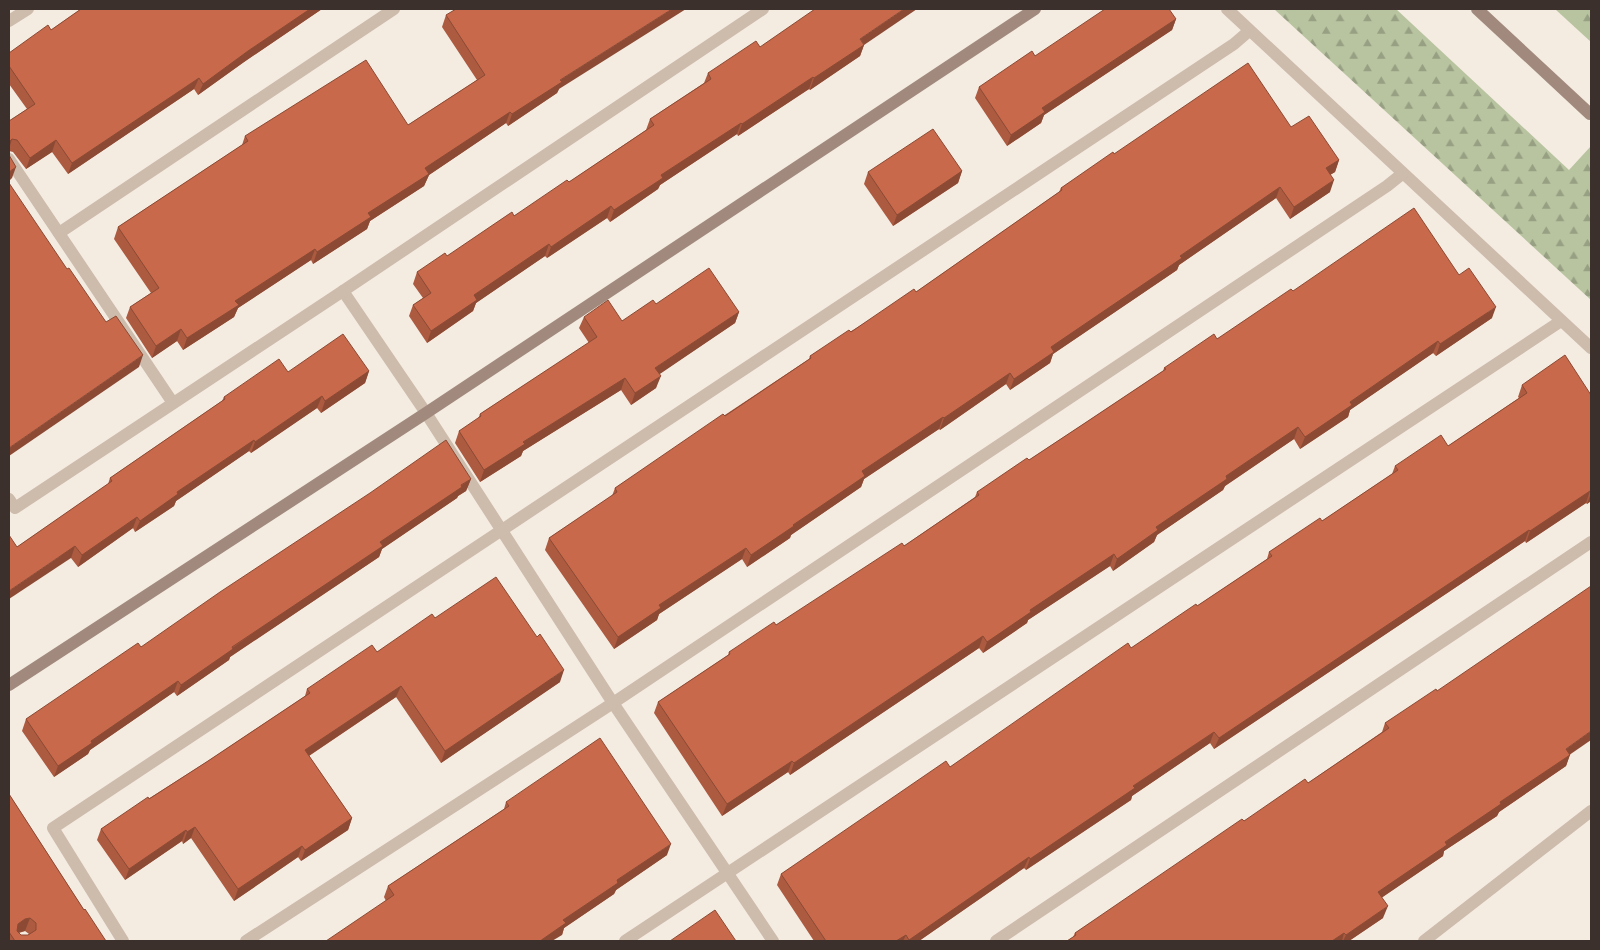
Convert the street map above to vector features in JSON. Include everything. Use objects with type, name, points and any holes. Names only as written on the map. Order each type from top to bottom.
[{"type":"street","points":[[9,22],[28,9]]},
{"type":"street","points":[[59,233],[394,9]]},
{"type":"street","points":[[9,499],[15,508],[343,291],[763,9]]},
{"type":"street","points":[[9,685],[426,413],[1035,9]]},
{"type":"street","points":[[1227,9],[1591,348]]},
{"type":"street","points":[[1477,9],[1590,114]]},
{"type":"street","points":[[123,941],[53,828],[1217,55],[1249,31]]},
{"type":"street","points":[[9,159],[173,403]]},
{"type":"street","points":[[246,941],[613,703],[1363,202],[1402,174]]},
{"type":"street","points":[[343,291],[426,413],[613,703],[772,941]]},
{"type":"street","points":[[625,941],[1561,321]]},
{"type":"street","points":[[996,941],[1591,542]]},
{"type":"street","points":[[1424,941],[1591,811]]},
{"type":"green space","points":[[1274,9],[1396,9],[1569,170],[1591,146],[1591,300]]},
{"type":"green space","points":[[1555,9],[1591,9],[1591,42]]},
{"type":"building","points":[[81,9],[310,9],[203,84],[199,78],[72,163],[56,140],[30,158],[17,140],[12,139],[9,142],[9,121],[35,104],[9,66],[9,53],[48,25],[51,30]]},
{"type":"building","points":[[456,9],[672,9],[560,80],[562,82],[512,114],[510,112],[425,168],[429,174],[368,213],[371,217],[317,252],[315,249],[235,301],[239,305],[187,338],[181,329],[156,346],[130,307],[159,288],[118,227],[248,141],[245,136],[366,60],[408,125],[485,75],[446,15]]},
{"type":"building","points":[[815,9],[904,9],[860,39],[864,45],[661,175],[663,178],[614,210],[611,206],[551,247],[549,244],[474,295],[477,300],[431,331],[413,305],[431,293],[417,272],[445,253],[447,256],[512,212],[514,216],[567,180],[569,182],[654,125],[650,119],[711,79],[708,73],[756,41],[760,47]]},
{"type":"building","points":[[1105,9],[1169,9],[1176,19],[1042,108],[1045,112],[1011,135],[979,87],[1032,51],[1035,56]]},
{"type":"building","points":[[1248,63],[1291,127],[1309,116],[1339,160],[1326,168],[1334,180],[1294,207],[1280,187],[1180,256],[1182,258],[1051,347],[1054,352],[1014,379],[1010,373],[862,471],[865,476],[751,555],[746,548],[659,605],[661,608],[618,637],[549,538],[617,492],[615,488],[723,414],[725,416],[849,330],[851,332],[914,289],[916,292],[1113,152],[1114,154]]},
{"type":"building","points":[[933,129],[962,171],[897,215],[868,172]]},
{"type":"building","points":[[9,155],[16,167],[9,172]]},
{"type":"building","points":[[9,183],[67,269],[69,268],[106,322],[116,316],[143,355],[9,448]]},
{"type":"building","points":[[1414,208],[1459,275],[1469,268],[1496,307],[1440,344],[1438,341],[1350,402],[1352,405],[1305,437],[1298,427],[1226,476],[1227,479],[1156,527],[1158,530],[1117,559],[1114,554],[1030,610],[1031,612],[987,642],[983,636],[794,763],[792,761],[727,804],[658,702],[774,622],[776,625],[902,543],[904,546],[979,495],[977,492],[1027,458],[1029,460],[1166,369],[1164,368],[1214,334],[1217,339],[1291,289],[1293,291]]},
{"type":"building","points":[[709,268],[739,312],[655,368],[661,376],[635,393],[625,378],[523,442],[525,444],[484,470],[459,431],[481,416],[480,414],[597,337],[584,317],[608,300],[622,321],[653,300],[656,304]]},
{"type":"building","points":[[343,334],[369,371],[325,401],[322,396],[255,442],[254,440],[177,492],[178,494],[140,521],[137,517],[82,555],[75,546],[9,591],[9,535],[17,547],[112,481],[110,478],[225,399],[224,397],[279,359],[288,372]]},
{"type":"building","points":[[1565,355],[1591,395],[1591,493],[1590,491],[1529,530],[1219,738],[1214,732],[1133,786],[1135,788],[1030,859],[1029,857],[909,940],[906,935],[896,941],[826,941],[781,874],[946,761],[950,767],[1128,643],[1131,648],[1196,604],[1197,606],[1272,556],[1269,552],[1320,518],[1322,521],[1398,470],[1395,466],[1441,435],[1448,446],[1527,393],[1522,385]]},
{"type":"building","points":[[446,440],[471,479],[461,485],[462,487],[380,542],[383,546],[232,647],[233,649],[181,685],[178,681],[58,766],[26,719],[138,643],[141,647]]},
{"type":"building","points":[[496,577],[537,637],[540,634],[564,670],[445,751],[401,686],[305,750],[352,818],[305,850],[302,846],[238,889],[195,827],[187,832],[186,830],[129,869],[101,829],[310,693],[307,689],[372,645],[377,652],[432,614],[435,618]]},
{"type":"building","points":[[1591,586],[1591,731],[1566,749],[1570,755],[1500,802],[1501,804],[1445,842],[1447,845],[1378,892],[1388,906],[1346,935],[1344,933],[1332,941],[1067,941],[1076,935],[1075,933],[1242,819],[1244,821],[1305,779],[1308,783],[1389,728],[1385,723],[1436,689],[1437,691]]},
{"type":"building","points":[[600,738],[671,844],[617,880],[618,883],[563,920],[566,923],[540,941],[326,941],[394,895],[388,886],[509,806],[506,802]]},
{"type":"building","points":[[9,794],[106,941],[15,941],[9,932]],"holes":[[[30,918],[36,923],[36,930],[28,935],[21,935],[17,931],[18,924],[25,919]]]},
{"type":"building","points":[[715,910],[736,941],[670,941]]}]
